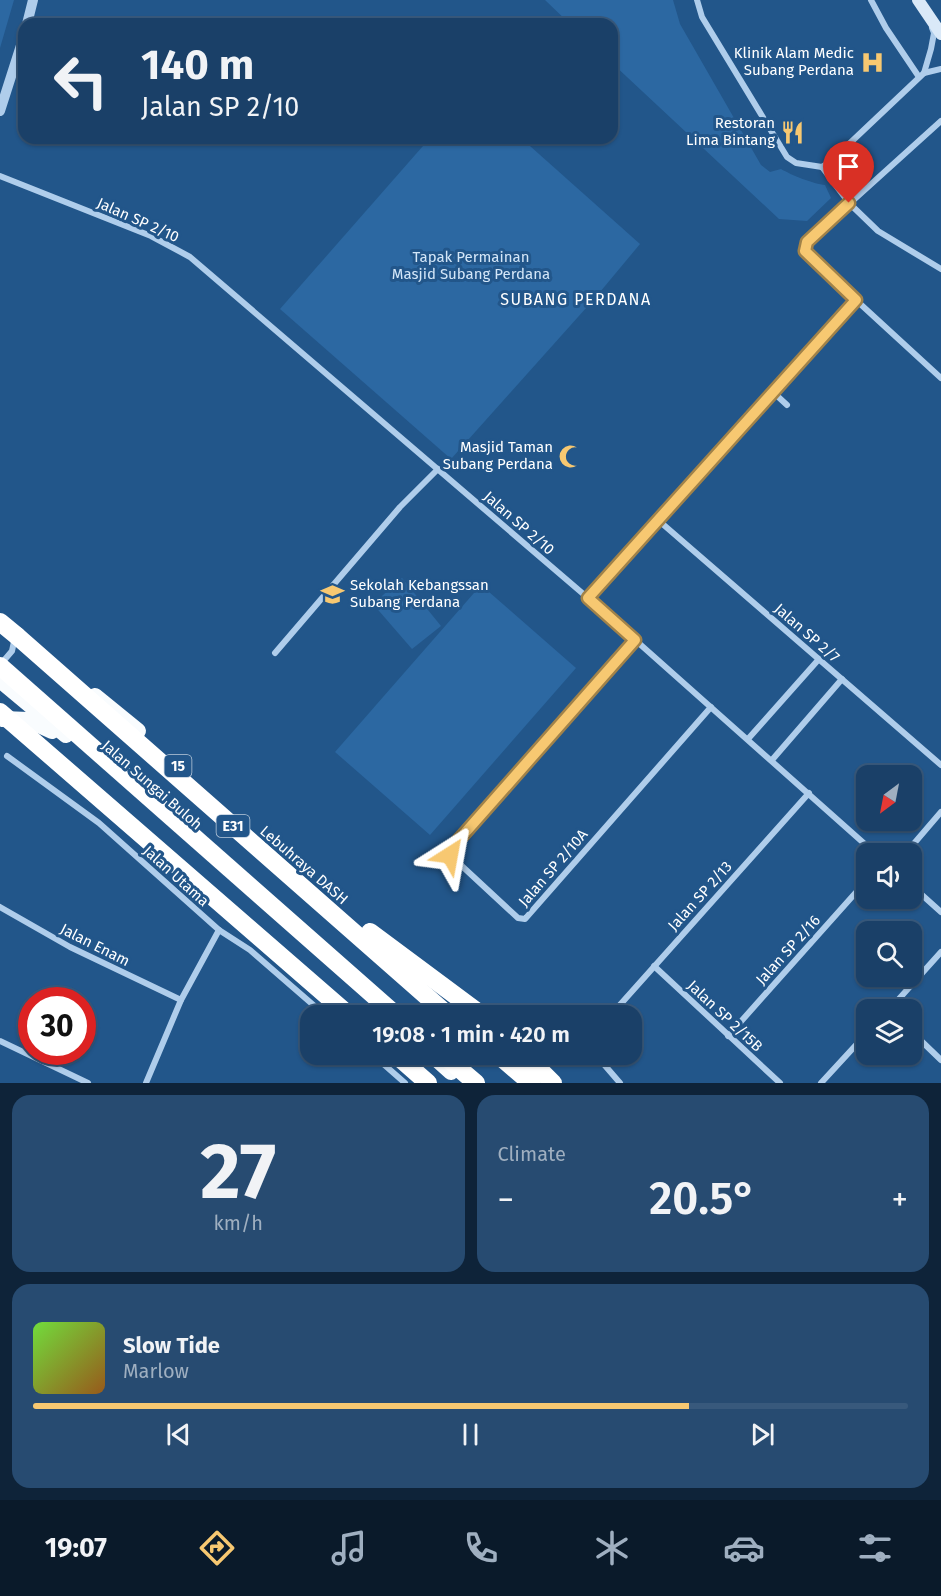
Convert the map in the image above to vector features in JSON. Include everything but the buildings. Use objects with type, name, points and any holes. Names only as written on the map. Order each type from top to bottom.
[{"type":"highway","name":"Jalan Sungai Buloh","points":[[0,611],[447,1005]]},
{"type":"highway","name":"Jalan Sungai Buloh","points":[[0,617],[8,629],[115,710]]},
{"type":"highway","name":"Lebuhraya DASH","points":[[8,629],[436,1005]]},
{"type":"highway","name":"E31","points":[[0,665],[385,1005]]},
{"type":"highway","name":"Jalan Sungai Buloh","points":[[0,680],[219,867],[375,1005]]},
{"type":"highway","points":[[0,712],[337,1005]]},
{"type":"highway","points":[[0,719],[28,720],[72,741]]},
{"type":"highway","points":[[334,906],[468,1005]]},
{"type":"highway","points":[[408,1065],[428,1083]]},
{"type":"highway","points":[[443,1065],[463,1083]]},
{"type":"highway","points":[[455,1065],[476,1083]]},
{"type":"highway","points":[[511,1065],[531,1083]]},
{"type":"highway","points":[[535,1065],[553,1083]]},
{"type":"main road","points":[[918,0],[941,34]]},
{"type":"street","points":[[28,18],[33,0]]},
{"type":"street","points":[[697,0],[702,17],[787,157],[796,163],[822,167],[922,75],[941,69]]},
{"type":"street","points":[[871,0],[886,28],[922,75]]},
{"type":"street","points":[[922,75],[934,33],[927,15]]},
{"type":"street","points":[[0,111],[18,55]]},
{"type":"street","points":[[941,121],[807,242],[805,251],[941,378]]},
{"type":"street","points":[[822,167],[849,203],[878,231],[941,269]]},
{"type":"street","name":"Jalan SP 2/10","points":[[0,176],[151,236],[190,257],[588,598],[864,843]]},
{"type":"street","points":[[588,598],[856,300]]},
{"type":"street","points":[[774,393],[787,405]]},
{"type":"street","points":[[275,653],[400,507],[438,469]]},
{"type":"street","name":"Jalan SP 2/7","points":[[658,520],[941,765]]},
{"type":"street","points":[[0,665],[12,651],[8,629]]},
{"type":"street","name":"Jalan SP 2/10A","points":[[635,640],[449,851],[450,855],[518,918],[525,919],[711,707]]},
{"type":"street","points":[[748,739],[819,659]]},
{"type":"street","points":[[772,760],[842,679]]},
{"type":"street","name":"Jalan Utama","points":[[7,756],[99,822],[219,930],[250,950],[313,1005]]},
{"type":"street","name":"Jalan SP 2/13","points":[[620,1005],[809,793]]},
{"type":"street","points":[[914,843],[941,812]]},
{"type":"street","name":"Jalan SP 2/16","points":[[728,1036],[856,892]]},
{"type":"street","points":[[922,895],[941,912]]},
{"type":"street","name":"Jalan Enam","points":[[0,907],[70,947],[181,1000]]},
{"type":"street","points":[[146,1083],[181,1000],[219,930]]},
{"type":"street","points":[[899,999],[941,952]]},
{"type":"street","name":"Jalan SP 2/15B","points":[[654,966],[780,1083]]},
{"type":"street","points":[[0,1041],[88,1083]]},
{"type":"street","points":[[922,1042],[941,1060]]},
{"type":"street","points":[[821,1083],[856,1045]]},
{"type":"street","points":[[385,1065],[405,1083]]},
{"type":"street","points":[[604,1065],[620,1083]]},
{"type":"green space","points":[[0,0],[14,0],[0,48]]},
{"type":"green space","points":[[545,0],[673,0],[680,24],[761,165],[770,172],[781,169],[803,179],[825,185],[831,198],[807,221],[779,219],[618,69],[618,18],[564,18]]},
{"type":"green space","name":"Tapak Permainan Masjid Subang Perdana","points":[[425,144],[528,144],[640,244],[595,298],[451,459],[280,309]]},
{"type":"green space","points":[[402,578],[441,626],[412,649],[373,604]]},
{"type":"green space","points":[[481,585],[576,668],[430,835],[335,752]]},
{"type":"place","name":"Klinik Alam Medic Subang Perdana","points":[[872,62]]},
{"type":"place","name":"Restoran Lima Bintang","points":[[793,132]]},
{"type":"place","name":"Masjid Taman Subang Perdana","points":[[571,456]]},
{"type":"place","name":"Sekolah Kebangssan Subang Perdana","points":[[332,594]]},
{"type":"district","name":"SUBANG PERDANA","points":[[576,299]]},
{"type":"route","points":[[450,855],[449,851],[635,640],[588,598],[856,300],[805,251],[807,242],[849,203]]}]
